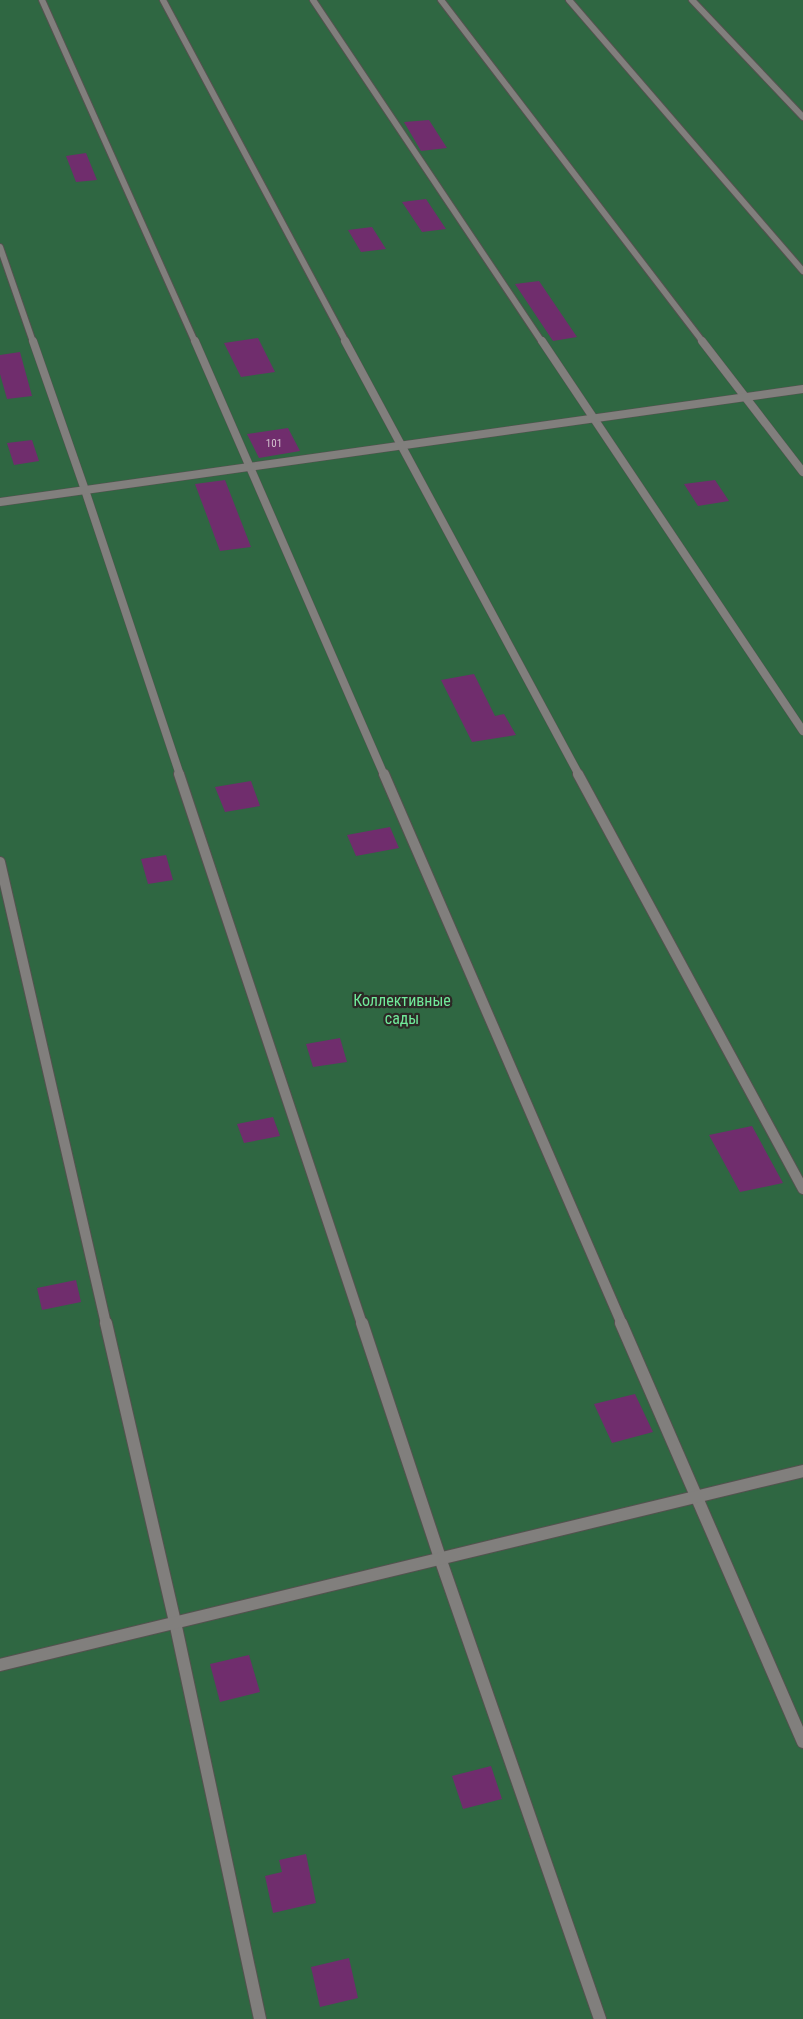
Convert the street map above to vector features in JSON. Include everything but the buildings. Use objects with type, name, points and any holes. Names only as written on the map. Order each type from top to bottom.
[{"type":"street","points":[[42,0],[250,467],[803,1742]]},
{"type":"street","points":[[163,0],[401,446],[803,1189]]},
{"type":"street","points":[[313,0],[803,730]]},
{"type":"street","points":[[441,0],[803,472]]},
{"type":"street","points":[[569,0],[803,271]]},
{"type":"street","points":[[692,0],[803,117]]},
{"type":"street","points":[[0,247],[85,490],[440,1558],[600,2019]]},
{"type":"street","points":[[0,502],[803,389]]},
{"type":"street","points":[[0,862],[175,1622],[260,2019]]},
{"type":"street","points":[[0,1664],[803,1471]]},
{"type":"green space","name":"Коллективные сады","points":[[0,0],[803,0],[803,2019],[0,2019]]}]
